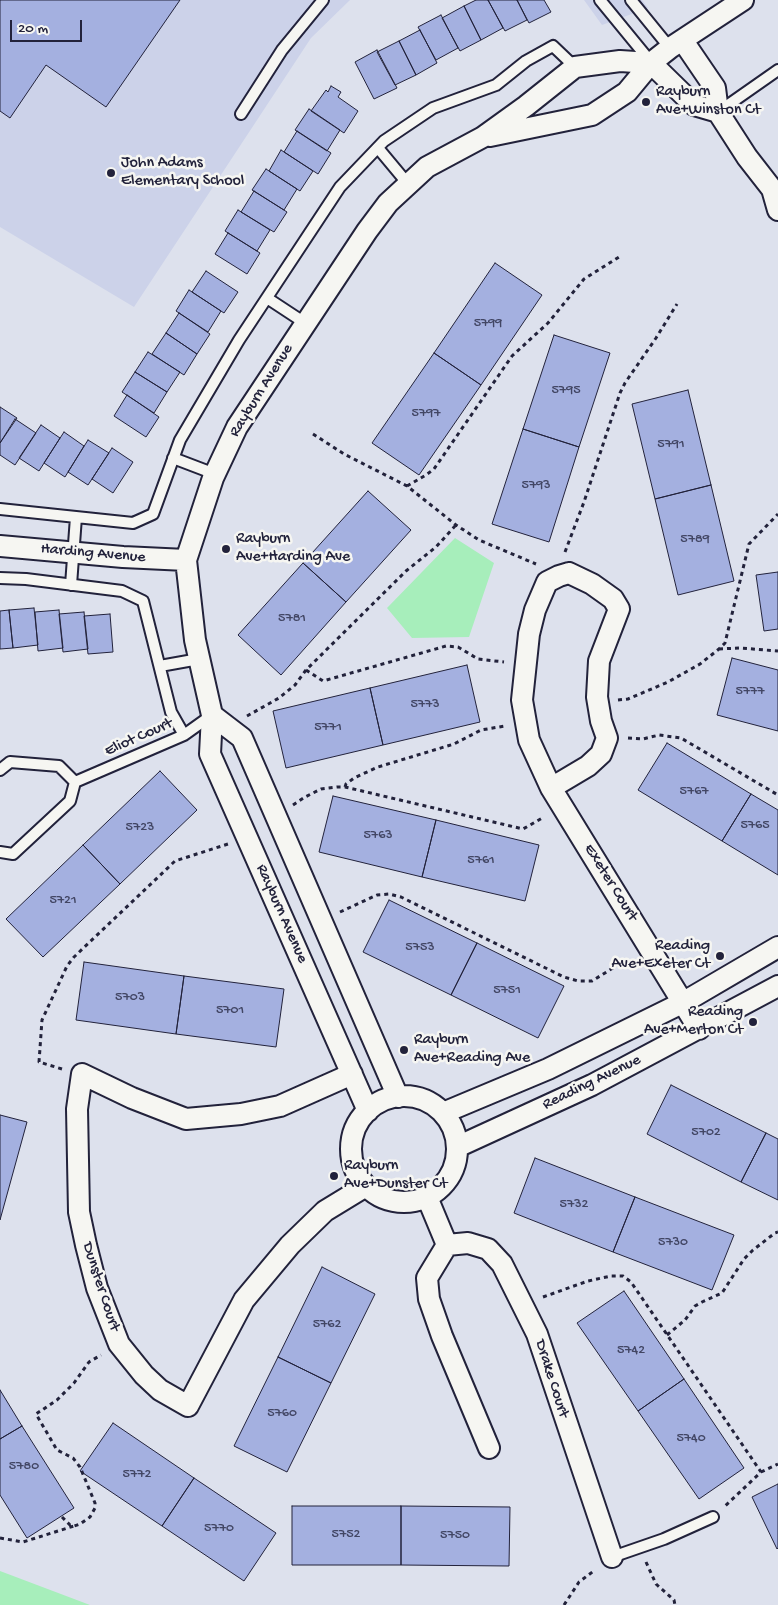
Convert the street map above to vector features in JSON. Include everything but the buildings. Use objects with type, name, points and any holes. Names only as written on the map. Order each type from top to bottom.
[{"type":"street","name":"Rayburn Avenue","points":[[483,137],[592,115],[627,92],[651,63],[676,44],[743,0]]},
{"type":"street","points":[[676,44],[715,88],[718,112],[747,157],[772,189],[778,210]]},
{"type":"street","points":[[575,67],[620,61],[651,63],[694,105],[718,112]]},
{"type":"street","name":"Rayburn Avenue","points":[[368,1111],[210,754],[218,720],[195,640],[186,560],[215,474],[237,428],[372,224],[388,203],[427,167],[483,137],[575,67]]},
{"type":"street","name":"Harding Avenue","points":[[0,546],[186,560]]},
{"type":"street","name":"Exeter Court","points":[[607,738],[601,721],[598,702],[599,661],[618,609],[613,598],[592,584],[569,573],[546,582],[535,610],[529,634],[522,700],[529,740],[551,788],[700,1029]]},
{"type":"street","points":[[218,720],[242,738],[398,1097]]},
{"type":"street","points":[[551,788],[588,766],[601,754],[607,738]]},
{"type":"street","points":[[773,950],[778,972]]},
{"type":"street","name":"Reading Avenue","points":[[443,1113],[548,1069],[684,1002],[773,950]]},
{"type":"street","name":"Reading Avenue","points":[[457,1147],[592,1086],[778,986]]},
{"type":"street","points":[[82,1074],[132,1098],[186,1119],[241,1114],[280,1106],[352,1074]]},
{"type":"street","name":"Dunster Court","points":[[82,1074],[77,1109],[80,1212],[97,1288],[119,1344],[144,1375],[160,1390],[188,1406],[244,1300],[290,1245],[325,1211],[366,1186]]},
{"type":"street","points":[[398,1097],[414,1097],[430,1103],[443,1113],[452,1127],[457,1147],[456,1159],[451,1175],[440,1188],[427,1197],[411,1202],[394,1201],[378,1196],[366,1186],[356,1172],[352,1156],[352,1140],[358,1124],[368,1111],[382,1102],[398,1097]]},
{"type":"street","points":[[427,1197],[448,1245],[427,1278],[429,1299],[442,1336],[489,1448]]},
{"type":"street","name":"Drake Court","points":[[448,1245],[468,1243],[488,1249],[502,1264],[536,1334],[612,1557]]},
{"type":"lane","points":[[241,114],[282,50],[323,0]]},
{"type":"lane","points":[[600,0],[651,63]]},
{"type":"lane","points":[[631,0],[676,44]]},
{"type":"lane","points":[[0,509],[133,523],[153,514],[180,440],[239,340],[340,187],[384,141],[433,108],[496,84],[526,61],[553,46],[575,67]]},
{"type":"lane","points":[[718,112],[778,70]]},
{"type":"lane","points":[[378,148],[408,184]]},
{"type":"lane","points":[[267,298],[305,324]]},
{"type":"lane","points":[[173,458],[215,474]]},
{"type":"lane","points":[[71,585],[76,517]]},
{"type":"lane","points":[[0,578],[122,591],[143,601],[171,712],[184,735]]},
{"type":"lane","points":[[160,666],[199,659]]},
{"type":"lane","name":"Eliot Court","points":[[75,782],[218,720]]},
{"type":"lane","points":[[0,770],[10,762],[59,766],[75,782],[70,801],[35,834],[13,854],[0,852]]},
{"type":"lane","points":[[612,1557],[670,1537],[713,1517]]},
{"type":"path","points":[[407,486],[434,469],[512,356],[548,323],[584,279],[619,257]]},
{"type":"path","points":[[562,559],[584,502],[620,393],[677,304]]},
{"type":"path","points":[[313,434],[344,454],[407,486],[456,525],[479,540],[536,564],[543,562]]},
{"type":"path","points":[[598,702],[628,699],[668,682],[700,664],[719,650],[725,643],[728,634],[749,544],[778,514]]},
{"type":"path","points":[[218,720],[248,716],[279,698],[406,570],[436,547],[456,525]]},
{"type":"path","points":[[306,670],[324,681],[446,646],[458,647],[478,659],[526,665]]},
{"type":"path","points":[[719,650],[740,648],[778,651]]},
{"type":"path","points":[[345,787],[354,778],[378,767],[454,744],[481,730],[526,723]]},
{"type":"path","points":[[607,738],[643,739],[659,735],[681,738],[778,795]]},
{"type":"path","points":[[275,814],[288,809],[305,797],[337,786],[523,829],[562,806]]},
{"type":"path","points":[[82,1074],[39,1062],[42,1020],[67,966],[74,957],[175,861],[231,843],[246,836]]},
{"type":"path","points":[[321,920],[377,896],[389,894],[402,897],[564,977],[578,982],[592,981],[648,946]]},
{"type":"path","points":[[667,1335],[685,1320],[695,1306],[722,1293],[744,1259],[778,1232]]},
{"type":"path","points":[[523,1306],[588,1281],[611,1276],[623,1276],[630,1282],[762,1472]]},
{"type":"path","points":[[0,1538],[23,1542],[74,1526],[90,1517],[95,1508],[95,1503],[80,1467],[73,1458],[57,1450],[36,1414],[57,1400],[84,1371],[89,1362],[119,1344]]},
{"type":"path","points":[[713,1517],[762,1472],[778,1464]]},
{"type":"path","points":[[62,1517],[70,1525],[74,1526]]},
{"type":"path","points":[[640,1548],[656,1584],[674,1600],[676,1605]]},
{"type":"path","points":[[564,1605],[578,1582],[612,1557]]},
{"type":"shaded area","name":"John Adams Elementary School","points":[[0,0],[350,0],[311,38],[134,307],[0,227]]},
{"type":"shaded area","points":[[584,0],[642,0],[648,8],[602,25]]},
{"type":"green space","points":[[455,538],[494,563],[469,637],[412,638],[387,608]]},
{"type":"green space","points":[[0,1571],[90,1605],[0,1605]]},
{"type":"place","name":"Rayburn Ave+Winston Ct","points":[[646,102]]},
{"type":"place","name":"John Adams Elementary School","points":[[111,173]]},
{"type":"place","name":"Rayburn Ave+Harding Ave","points":[[226,549]]},
{"type":"place","name":"Reading Ave+Exeter Ct","points":[[720,956]]},
{"type":"place","name":"Reading Ave+Merton Ct","points":[[753,1022]]},
{"type":"place","name":"Rayburn Ave+Reading Ave","points":[[404,1050]]},
{"type":"place","name":"Rayburn Ave+Dunster Ct","points":[[334,1176]]}]
